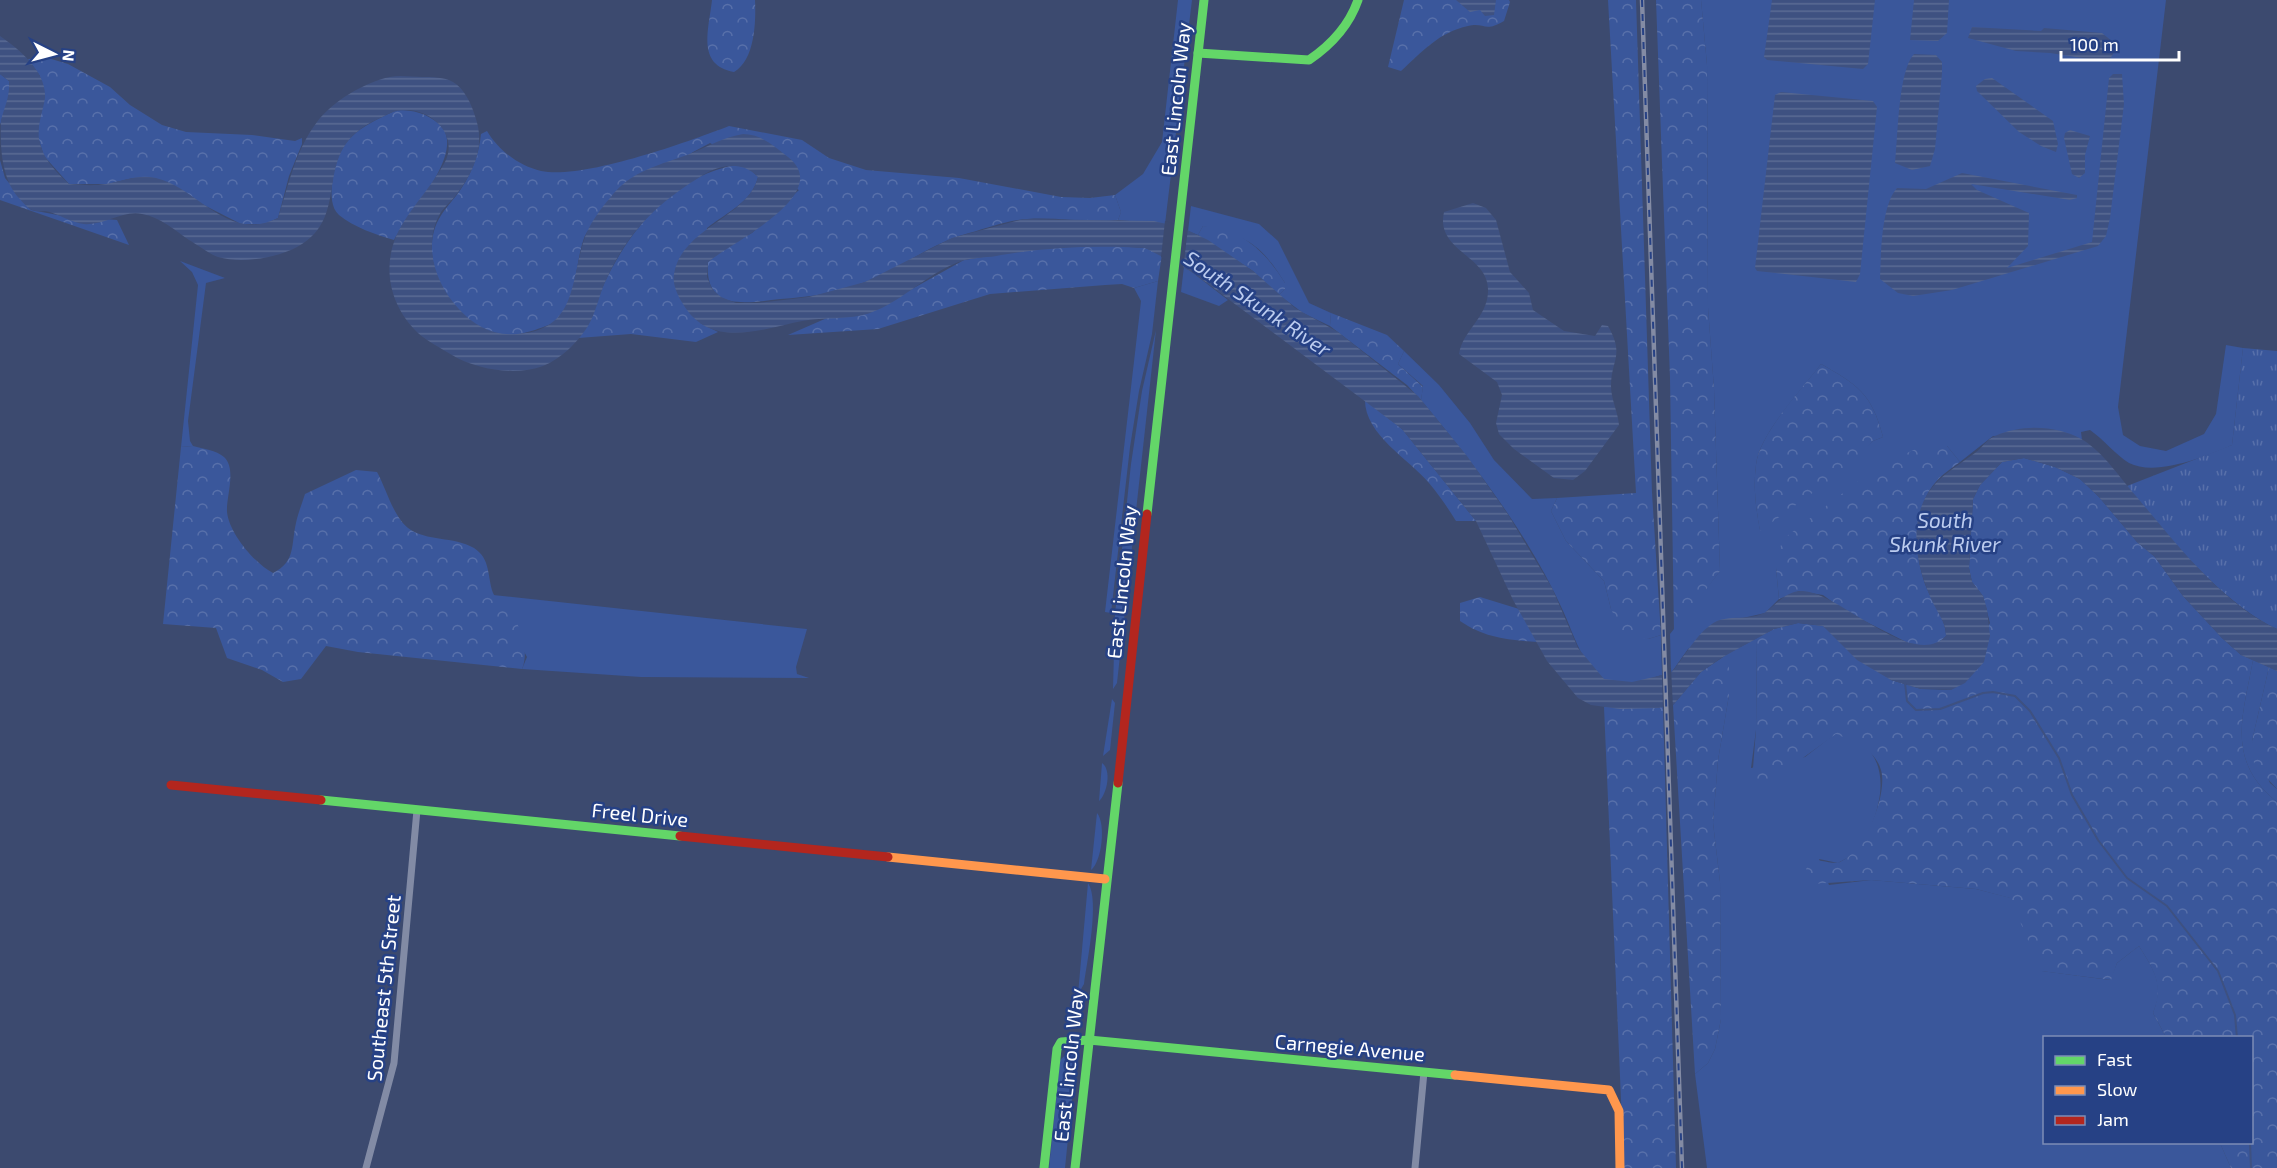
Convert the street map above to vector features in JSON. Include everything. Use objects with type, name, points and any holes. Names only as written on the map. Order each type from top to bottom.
[{"type":"street","name":"East Lincoln Way","points":[[1075,1168],[1204,0]]},
{"type":"street","points":[[1198,53],[1309,60],[1321,52],[1350,20],[1358,0]]},
{"type":"street","name":"Freel Drive","points":[[171,785],[1106,879]]},
{"type":"street","name":"Southeast 5th Street","points":[[366,1168],[394,1063],[417,810]]},
{"type":"street","name":"Carnegie Avenue","points":[[1044,1168],[1057,1049],[1061,1042],[1089,1040],[1609,1090],[1619,1111],[1620,1168]]},
{"type":"street","points":[[1415,1168],[1424,1072]]},
{"type":"green space","points":[[712,0],[755,0],[753,40],[746,59],[734,72],[714,62],[710,54],[708,34]]},
{"type":"green space","points":[[1178,0],[1192,0],[1165,224],[1118,220],[1121,212],[1115,195],[1143,174],[1162,142]]},
{"type":"green space","points":[[1404,0],[1509,0],[1510,2],[1504,21],[1488,27],[1474,25],[1448,33],[1401,71],[1388,67]]},
{"type":"green space","points":[[1608,0],[1636,0],[1652,493],[1661,635],[1648,639],[1623,634],[1611,609],[1604,581],[1566,541],[1551,511],[1557,498],[1636,493]]},
{"type":"green space","points":[[1656,0],[1701,0],[1707,65],[1708,308],[1714,389],[1720,571],[1674,632],[1670,378]]},
{"type":"green space","points":[[1701,0],[2166,0],[2118,407],[2123,435],[2140,446],[2166,451],[2204,434],[2216,414],[2226,345],[2243,348],[2232,445],[2181,463],[2153,468],[2129,463],[2090,430],[2081,432],[2082,440],[2063,434],[1993,436],[1960,462],[1947,446],[1776,568],[1779,599],[1765,613],[1743,618],[1688,649],[1671,673],[1670,634],[1720,571],[1714,389],[1708,308],[1707,65]],"holes":[[[1821,364],[1845,378],[1862,392],[1874,410],[1883,437],[1873,441],[1811,493],[1760,530],[1755,498],[1755,473],[1759,453],[1773,426]]]},
{"type":"green space","points":[[48,58],[68,64],[110,87],[130,105],[162,125],[186,132],[252,135],[295,141],[302,138],[278,218],[265,224],[241,224],[198,202],[133,178],[108,184],[69,184],[44,156],[38,137],[40,76],[28,59]]},
{"type":"green space","points":[[0,74],[9,81],[10,95],[0,125]]},
{"type":"green space","points":[[397,110],[420,113],[439,124],[446,135],[447,149],[433,182],[394,240],[358,227],[339,215],[333,205],[332,185],[344,145],[361,129]]},
{"type":"green space","points":[[729,126],[802,140],[829,158],[866,170],[959,178],[1061,197],[1090,198],[1115,195],[1121,212],[1118,220],[1038,219],[1005,223],[955,237],[878,277],[834,292],[767,301],[730,301],[720,297],[713,289],[709,278],[708,262],[725,248],[752,233],[799,190],[710,143],[693,152],[589,229],[583,240],[570,300],[566,310],[554,322],[535,330],[508,335],[485,331],[461,314],[443,289],[433,262],[432,240],[442,214],[470,174],[476,159],[481,134],[487,131],[503,151],[533,169],[559,172],[582,170],[635,158]]},
{"type":"green space","points":[[0,160],[5,178],[31,210],[63,216],[117,220],[129,245],[0,200]]},
{"type":"green space","points":[[735,165],[749,168],[758,177],[755,186],[744,200],[707,228],[700,323],[718,332],[696,342],[631,334],[578,338],[590,319],[614,264],[640,226],[673,194],[692,181],[713,171]]},
{"type":"green space","points":[[1191,206],[1259,224],[1278,241],[1309,303],[1331,313],[1330,326],[1303,313],[1279,295],[1285,289],[1285,283],[1268,258],[1252,244],[1232,234],[1203,226],[1198,235],[1188,231]]},
{"type":"green space","points":[[1203,226],[1229,232],[1251,244],[1277,271],[1285,283],[1285,289],[1279,295],[1253,271],[1198,235]]},
{"type":"green space","points":[[1099,245],[1145,248],[1162,254],[1158,281],[1134,288],[1122,284],[990,294],[878,329],[788,335],[827,318],[869,313],[964,260],[1033,249]]},
{"type":"green space","points":[[180,261],[225,278],[206,283],[188,421],[190,441],[193,446],[181,447],[198,285],[192,272]]},
{"type":"green space","points":[[1184,266],[1228,300],[1219,306],[1181,292]]},
{"type":"green space","points":[[1158,281],[1152,334],[1139,391],[1130,447],[1111,613],[1105,612],[1141,301],[1134,288]]},
{"type":"green space","points":[[1331,313],[1387,335],[1404,351],[1398,364],[1423,387],[1421,400],[1407,385],[1330,326]]},
{"type":"green space","points":[[1156,330],[1117,683],[1113,689],[1115,614],[1131,464],[1142,391]]},
{"type":"green space","points":[[2243,348],[2277,351],[2277,629],[2236,603],[2196,566],[2127,486],[2232,445]]},
{"type":"green space","points":[[1404,351],[1439,385],[1470,423],[1494,460],[1532,499],[1557,498],[1551,511],[1566,541],[1604,581],[1611,609],[1648,639],[1661,635],[1662,675],[1633,683],[1617,683],[1604,679],[1590,666],[1584,658],[1550,584],[1518,528],[1481,475],[1421,400],[1423,386],[1398,364]]},
{"type":"green space","points":[[1821,364],[1845,378],[1862,392],[1874,410],[1883,437],[1873,441],[1840,473],[1760,531],[1755,490],[1755,473],[1759,453],[1773,426]]},
{"type":"green space","points":[[1365,400],[1402,429],[1476,521],[1456,521],[1429,483],[1380,435],[1367,413]]},
{"type":"green space","points":[[1927,444],[1947,446],[1960,462],[1935,483],[1922,506],[1919,520],[1918,549],[1923,577],[1942,618],[1946,636],[1939,643],[1928,647],[1912,645],[1845,611],[1823,595],[1799,591],[1779,599],[1776,568],[1782,540],[1861,479],[1898,457]]},
{"type":"green space","points":[[193,446],[217,453],[228,462],[230,475],[227,512],[232,529],[258,563],[273,573],[286,564],[289,558],[305,494],[356,470],[377,472],[394,509],[408,528],[423,535],[466,544],[483,557],[488,568],[493,593],[510,612],[522,636],[525,653],[522,669],[358,652],[326,646],[301,679],[283,682],[262,670],[227,658],[216,628],[163,624],[181,447]]},
{"type":"green space","points":[[2024,458],[2055,467],[2080,479],[2099,497],[2137,542],[2155,557],[2183,596],[2222,638],[2241,655],[2253,660],[2242,718],[2244,753],[2250,770],[2261,786],[2277,802],[2277,1168],[2231,1168],[2220,1144],[2253,1144],[2253,1036],[2165,1036],[2153,1013],[2158,994],[2156,978],[2139,946],[2117,963],[2111,980],[2041,971],[2010,898],[1976,889],[1871,880],[1813,884],[1806,870],[1809,859],[1837,863],[1849,856],[1866,835],[1878,807],[1881,793],[1881,770],[1874,756],[1863,747],[1836,734],[1775,778],[1752,781],[1756,730],[1757,638],[1774,629],[1798,623],[1823,626],[1891,680],[1921,689],[1951,690],[1990,623],[1983,596],[1972,582],[1969,568],[1973,499],[1980,485],[2002,462]]},
{"type":"green space","points":[[493,595],[807,629],[796,667],[797,674],[809,678],[641,677],[522,669],[527,657]]},
{"type":"green space","points":[[1480,597],[1519,609],[1538,642],[1497,637],[1469,627],[1460,621],[1460,603]]},
{"type":"green space","points":[[1757,638],[1756,730],[1751,768],[1805,757],[1836,733],[1862,744],[1872,754],[1878,767],[1880,796],[1877,811],[1865,839],[1851,856],[1838,863],[1819,859],[1829,885],[1871,880],[1976,889],[2011,898],[2042,971],[2110,980],[2117,963],[2139,946],[2156,978],[2158,994],[2153,1013],[2165,1036],[2043,1036],[2043,1144],[2220,1144],[2231,1168],[1707,1168],[1695,1074],[1708,1063],[1715,1049],[1721,1019],[1720,882],[1713,823],[1718,760],[1729,695],[1729,653]]},
{"type":"green space","points":[[1729,653],[1729,695],[1718,760],[1713,823],[1720,882],[1721,1019],[1715,1049],[1708,1063],[1695,1074],[1673,705],[1701,672]]},
{"type":"green space","points":[[2253,660],[2269,667],[2252,741],[2270,783],[2277,789],[2277,802],[2261,786],[2250,770],[2244,753],[2242,718]]},
{"type":"green space","points":[[2269,667],[2277,671],[2277,789],[2254,764],[2252,741]]},
{"type":"green space","points":[[1112,699],[1115,703],[1110,750],[1103,756]]},
{"type":"green space","points":[[1604,707],[1663,707],[1676,1168],[1624,1168]]},
{"type":"green space","points":[[1102,763],[1108,776],[1104,793],[1099,801]]},
{"type":"green space","points":[[1097,813],[1100,818],[1102,842],[1098,859],[1091,870]]},
{"type":"green space","points":[[1088,883],[1093,903],[1092,932],[1084,984],[1078,994]]},
{"type":"green space","points":[[1070,1051],[1076,1059],[1065,1168],[1049,1168],[1060,1060]]},
{"type":"water","points":[[1456,0],[1496,0],[1494,15],[1485,16],[1480,10],[1470,12]]},
{"type":"water","points":[[1772,0],[1875,0],[1868,64],[1863,69],[1767,60],[1764,57]]},
{"type":"water","points":[[1914,0],[1949,0],[1947,33],[1938,41],[1910,40]]},
{"type":"water","points":[[1972,27],[2041,31],[2044,28],[2102,33],[2118,46],[2108,62],[2050,53],[2016,51],[1968,38]]},
{"type":"water","name":"South Skunk River","points":[[0,36],[23,54],[37,70],[45,98],[39,139],[50,164],[69,184],[97,185],[137,177],[156,178],[186,192],[214,212],[244,224],[260,224],[278,218],[303,144],[317,122],[341,100],[370,83],[390,77],[434,77],[453,82],[464,92],[472,107],[478,127],[479,148],[468,177],[441,212],[435,224],[432,237],[434,263],[443,287],[458,308],[477,325],[500,333],[517,334],[538,330],[552,322],[563,311],[574,282],[587,232],[597,214],[627,181],[658,165],[736,135],[743,134],[761,138],[788,157],[799,171],[799,186],[790,201],[775,216],[708,262],[707,277],[712,289],[721,297],[736,303],[758,303],[809,297],[865,282],[952,238],[1024,219],[1154,221],[1183,228],[1208,240],[1253,271],[1295,308],[1338,332],[1418,396],[1467,456],[1509,516],[1552,588],[1578,648],[1604,679],[1632,682],[1671,673],[1697,638],[1710,625],[1723,619],[1762,614],[1787,595],[1802,591],[1836,603],[1876,627],[1915,644],[1932,644],[1946,636],[1943,623],[1924,581],[1918,558],[1916,535],[1920,511],[1935,484],[1992,437],[2016,429],[2028,428],[2062,431],[2091,445],[2200,570],[2238,604],[2277,629],[2277,671],[2241,655],[2222,638],[2183,596],[2155,557],[2137,542],[2099,497],[2080,479],[2055,467],[2024,458],[2002,462],[1980,485],[1973,499],[1969,568],[1972,582],[1983,596],[1990,636],[1984,662],[1965,683],[1951,690],[1921,689],[1891,680],[1857,660],[1823,626],[1798,623],[1774,629],[1721,658],[1701,672],[1673,705],[1659,708],[1620,709],[1591,705],[1578,698],[1547,661],[1513,600],[1476,521],[1402,429],[1192,272],[1145,248],[1055,248],[969,259],[940,271],[894,301],[870,313],[854,317],[802,321],[754,331],[722,332],[707,327],[694,318],[679,297],[674,278],[679,258],[689,245],[742,203],[752,191],[758,177],[739,166],[717,168],[671,197],[657,208],[634,233],[623,248],[605,282],[588,326],[563,354],[543,366],[521,371],[485,368],[452,355],[418,333],[399,308],[390,281],[389,266],[396,237],[408,215],[445,162],[448,151],[448,140],[444,131],[429,116],[408,110],[395,112],[356,132],[343,148],[336,165],[330,201],[324,218],[314,234],[297,247],[259,259],[227,259],[211,254],[167,224],[142,214],[127,214],[99,223],[84,224],[50,212],[34,211],[26,206],[12,188],[3,160],[1,120],[8,96],[9,81],[0,74]]},
{"type":"water","points":[[1914,54],[1936,55],[1942,62],[1942,73],[1935,149],[1930,166],[1912,170],[1895,163],[1902,89],[1909,62]]},
{"type":"water","points":[[2113,74],[2122,74],[2124,104],[2110,218],[2106,236],[2098,246],[1952,290],[1913,296],[1898,293],[1880,279],[1885,218],[1897,188],[1926,189],[1962,173],[2077,195],[2077,198],[2070,200],[1971,184],[1977,190],[2029,213],[2028,246],[2007,268],[2092,242],[2109,78]]},
{"type":"water","points":[[1992,78],[2053,121],[2058,144],[2056,152],[2041,146],[2019,132],[1977,91],[1976,86],[1985,79]]},
{"type":"water","points":[[1781,92],[1873,101],[1877,107],[1860,274],[1856,282],[1757,271],[1755,268],[1775,95]]},
{"type":"water","points":[[2070,130],[2090,136],[2085,155],[2085,173],[2079,178],[2072,174],[2064,138],[2065,133]]},
{"type":"water","points":[[1473,203],[1486,208],[1496,220],[1510,272],[1529,293],[1533,310],[1564,331],[1595,336],[1602,325],[1608,326],[1616,344],[1611,391],[1619,425],[1585,471],[1573,480],[1554,478],[1514,449],[1499,434],[1496,423],[1502,395],[1497,382],[1459,354],[1465,338],[1484,309],[1488,292],[1481,270],[1447,236],[1443,225],[1444,212]]},
{"type":"pier","points":[[1165,221],[1188,228],[1183,270],[1161,257]]},
{"type":"pier","points":[[1671,668],[1673,708],[1663,710],[1662,672]]},
{"type":"waterway","points":[[1905,683],[1907,701],[1916,710],[1940,709],[1983,693],[1993,692],[2015,696],[2030,711],[2059,758],[2072,795],[2098,840],[2127,878],[2167,906],[2218,971],[2235,1015],[2237,1036]]},
{"type":"waterway","points":[[2250,1144],[2251,1168]]},
{"type":"railway","points":[[1642,0],[1682,1168]]},
{"type":"traffic: fast","points":[[1147,514],[1204,0]]},
{"type":"traffic: fast","points":[[1198,53],[1309,60],[1338,34],[1350,18],[1358,0]]},
{"type":"traffic: fast","points":[[1075,1168],[1118,783]]},
{"type":"traffic: fast","points":[[321,800],[680,836]]},
{"type":"traffic: fast","points":[[1044,1168],[1057,1049],[1061,1042],[1089,1040],[1455,1075]]},
{"type":"traffic: slow","points":[[888,857],[1105,879]]},
{"type":"traffic: slow","points":[[1455,1075],[1609,1090],[1619,1111],[1620,1168]]},
{"type":"traffic: jam","points":[[1118,783],[1147,514]]},
{"type":"traffic: jam","points":[[171,785],[321,800]]},
{"type":"traffic: jam","points":[[680,836],[888,857]]}]
